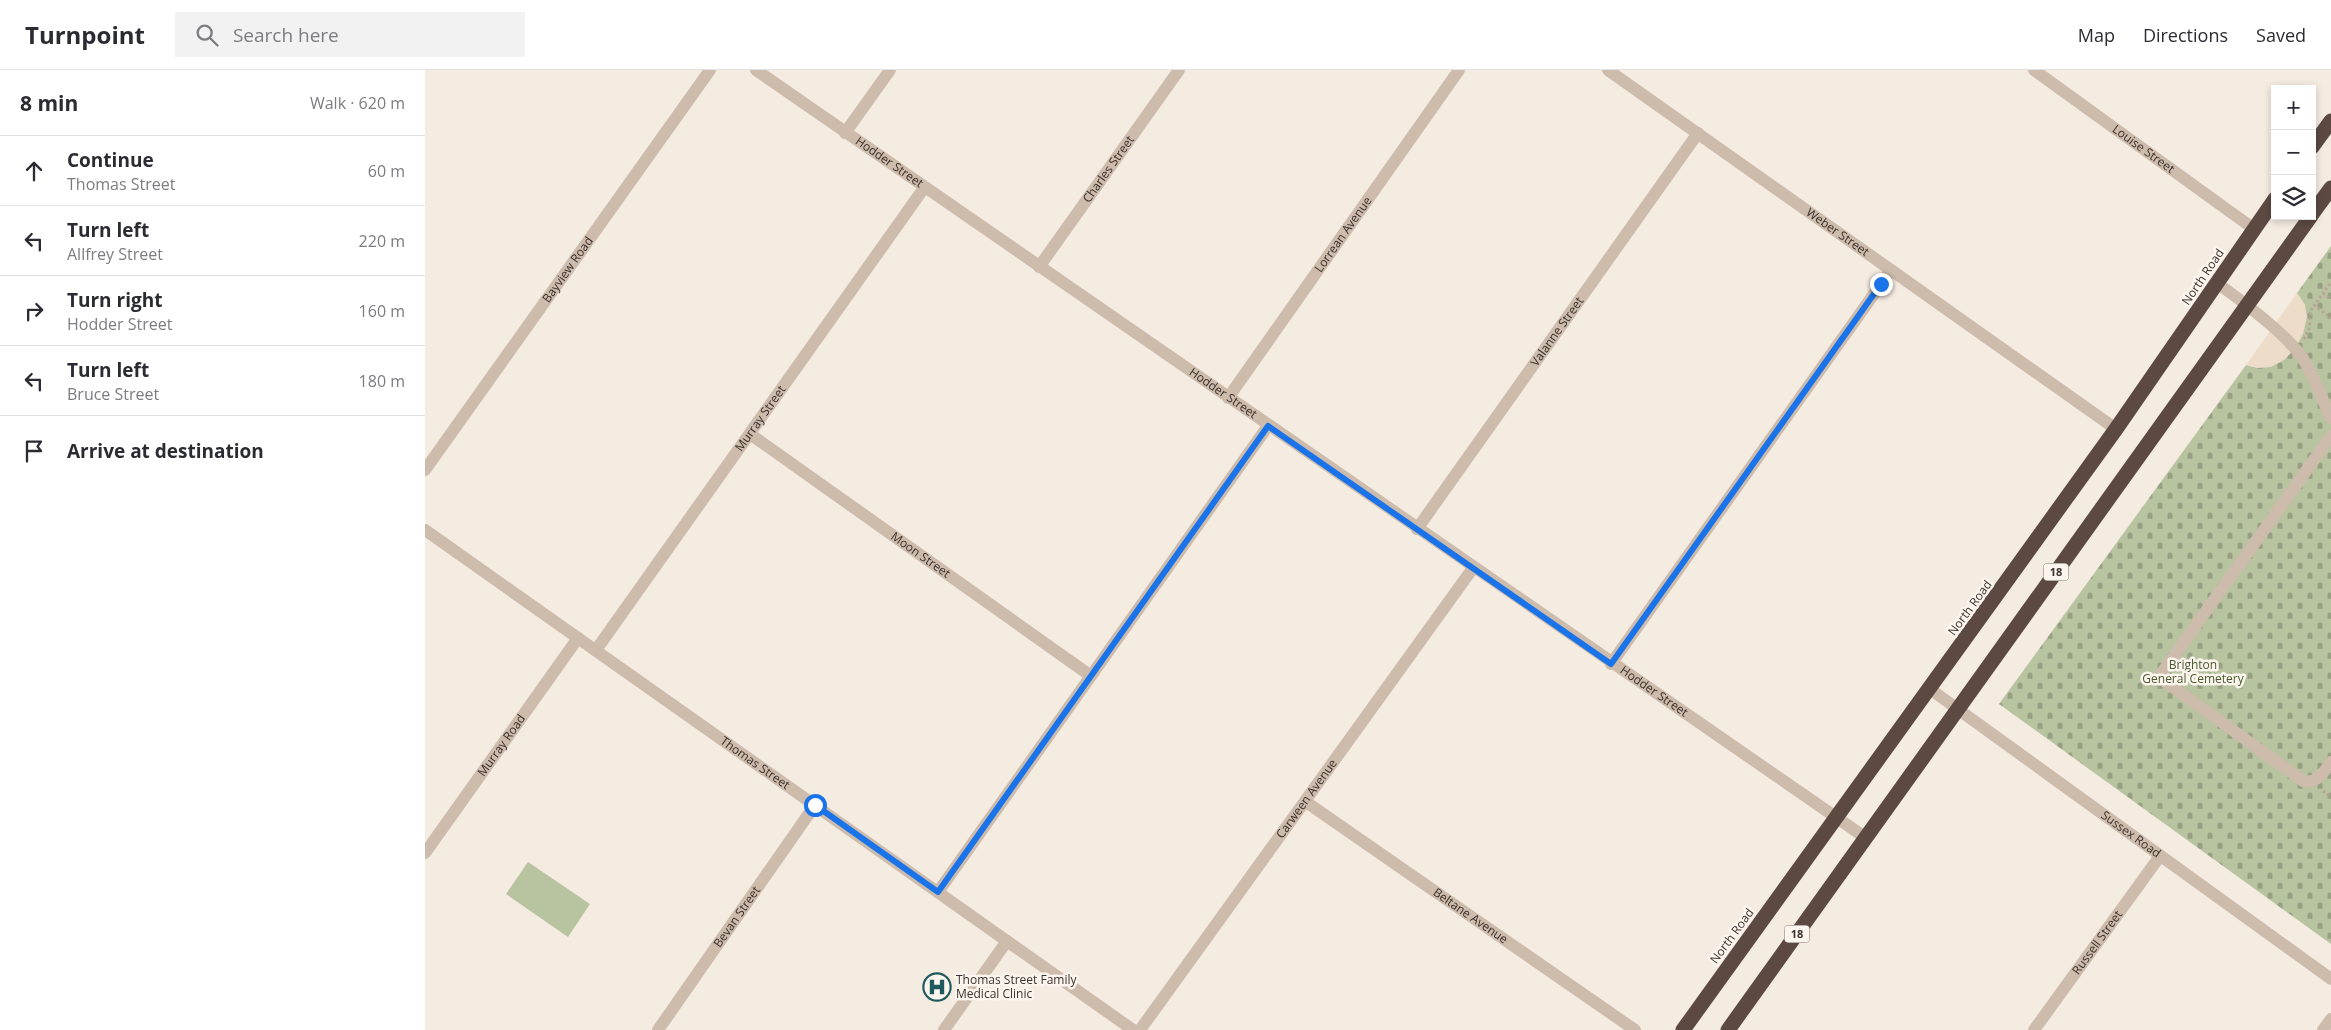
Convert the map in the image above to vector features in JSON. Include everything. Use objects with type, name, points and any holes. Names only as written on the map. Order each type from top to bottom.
[{"type":"highway","points":[[2316,141],[2331,120]]},
{"type":"highway","name":"18","points":[[2316,208],[2331,188]]},
{"type":"highway","name":"North Road","points":[[1683,1030],[1931,689],[2271,205]]},
{"type":"highway","name":"18","points":[[1728,1030],[2307,220]]},
{"type":"street","name":"Bayview Road","points":[[425,470],[710,70]]},
{"type":"street","name":"Hodder Street","points":[[756,70],[1611,664],[1866,838]]},
{"type":"street","points":[[845,133],[890,70]]},
{"type":"street","name":"Charles Street","points":[[1039,267],[1179,70]]},
{"type":"street","name":"Lorrean Avenue","points":[[1227,398],[1459,70]]},
{"type":"street","name":"Weber Street","points":[[1608,70],[2115,429]]},
{"type":"street","name":"Louise Street","points":[[2034,70],[2254,229]]},
{"type":"street","name":"Valanne Street","points":[[1417,529],[1698,133]]},
{"type":"street","name":"Murray Street","points":[[596,650],[924,188]]},
{"type":"street","points":[[1611,664],[1891,270]]},
{"type":"street","points":[[2217,283],[2247,305],[2297,350],[2306,363],[2331,418]]},
{"type":"street","points":[[938,892],[1268,426]]},
{"type":"street","name":"Moon Street","points":[[750,434],[1091,676]]},
{"type":"street","points":[[2331,436],[2159,677],[2303,781],[2310,782],[2317,779],[2331,762]]},
{"type":"street","name":"Thomas Street","points":[[425,530],[1007,941],[1119,1026],[1133,1030]]},
{"type":"street","name":"Carween Avenue","points":[[1140,1030],[1473,568]]},
{"type":"street","name":"Murray Road","points":[[425,854],[578,638]]},
{"type":"street","name":"Sussex Road","points":[[1931,689],[2331,979]]},
{"type":"street","name":"Beltane Avenue","points":[[1306,802],[1635,1030]]},
{"type":"street","name":"Bevan Street","points":[[657,1030],[815,805]]},
{"type":"street","name":"Russell Street","points":[[2034,1030],[2160,856]]},
{"type":"street","points":[[944,1030],[1007,941]]},
{"type":"street","points":[[2323,1030],[2331,1019]]},
{"type":"path","points":[[2297,350],[2307,335],[2314,305],[2331,282]]},
{"type":"path","points":[[2323,293],[2331,299]]},
{"type":"path","points":[[2314,305],[2331,318]]},
{"type":"green space","name":"Brighton General Cemetery","points":[[2331,246],[2331,944],[1999,704],[2246,365],[2258,368],[2305,305],[2297,293]]},
{"type":"green space","points":[[528,862],[590,904],[568,937],[506,894]]},
{"type":"shaded area","points":[[2297,293],[2305,305],[2307,317],[2303,334],[2295,349],[2284,360],[2271,367],[2258,368],[2246,365]]},
{"type":"place","name":"Thomas Street Family Medical Clinic","points":[[937,987]]},
{"type":"route","points":[[815,805],[938,892],[1268,426],[1611,664],[1881,284]]}]
